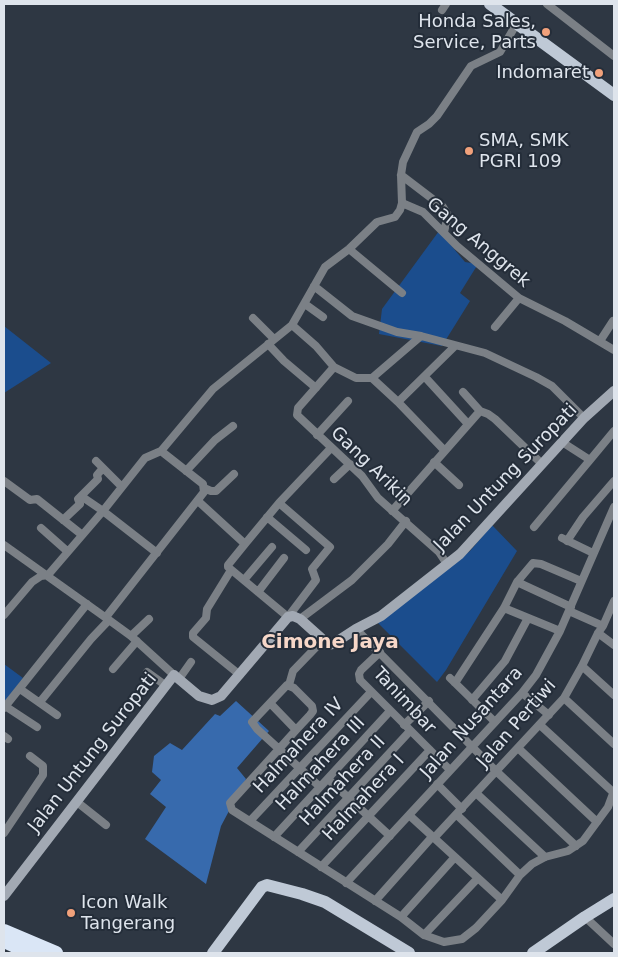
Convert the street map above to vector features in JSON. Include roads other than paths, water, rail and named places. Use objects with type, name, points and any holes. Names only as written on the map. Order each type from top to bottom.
[{"type":"highway","points":[[4,931],[56,953]]},
{"type":"highway","points":[[4,941],[30,953]]},
{"type":"main road","points":[[490,4],[612,90]]},
{"type":"main road","points":[[214,953],[262,887],[267,884],[325,902],[409,953]]},
{"type":"main road","points":[[533,953],[614,899]]},
{"type":"street","points":[[547,4],[614,56]]},
{"type":"street","points":[[4,615],[32,582],[41,576],[48,575],[144,458],[161,451],[213,390],[292,325],[325,267],[377,222],[395,217],[402,203],[401,175],[403,162],[417,132],[437,116],[471,66],[500,52],[517,23]]},
{"type":"street","points":[[401,175],[443,207],[448,215],[444,232]]},
{"type":"street","name":"Gang Anggrek","points":[[402,203],[423,212],[457,246],[519,298],[565,321],[614,350]]},
{"type":"street","points":[[349,248],[402,293]]},
{"type":"street","points":[[314,286],[352,316],[397,332],[421,336],[485,353],[536,377],[552,386],[584,418]]},
{"type":"street","points":[[495,327],[519,298]]},
{"type":"street","points":[[305,304],[323,317]]},
{"type":"street","points":[[253,318],[284,361],[316,388]]},
{"type":"street","points":[[600,341],[613,320]]},
{"type":"street","points":[[292,325],[316,346],[334,367],[356,378],[372,378],[421,336]]},
{"type":"street","points":[[398,402],[455,346]]},
{"type":"street","name":"Gang Arikin","points":[[334,367],[298,408],[297,415],[362,476],[378,498],[439,552],[447,564]]},
{"type":"street","points":[[425,377],[468,424]]},
{"type":"street","points":[[372,378],[444,450]]},
{"type":"street","name":"Jalan Untung Suropati","points":[[323,640],[329,645],[333,644],[381,616],[460,554],[584,418],[614,391]]},
{"type":"street","points":[[463,392],[480,411],[491,416],[542,464]]},
{"type":"street","points":[[317,435],[348,401]]},
{"type":"street","points":[[392,511],[480,411]]},
{"type":"street","points":[[186,471],[215,440],[233,426]]},
{"type":"street","points":[[534,527],[614,431]]},
{"type":"street","points":[[562,442],[590,460]]},
{"type":"street","points":[[320,787],[257,729],[252,722],[281,689],[289,685],[293,671],[323,640],[300,619],[293,616],[288,617],[231,570],[228,565],[279,503],[288,496],[331,448]]},
{"type":"street","points":[[40,702],[108,618],[123,594],[204,492],[203,484],[161,451]]},
{"type":"street","points":[[96,461],[122,487]]},
{"type":"street","points":[[434,462],[459,485]]},
{"type":"street","points":[[334,480],[350,464]]},
{"type":"street","points":[[63,520],[80,504],[78,500],[98,479],[97,475],[103,468]]},
{"type":"street","points":[[204,488],[216,491],[234,474]]},
{"type":"street","points":[[593,553],[565,539],[614,480]]},
{"type":"street","points":[[4,481],[30,500],[37,499],[81,534]]},
{"type":"street","points":[[81,496],[103,510],[157,553]]},
{"type":"street","points":[[198,501],[245,544]]},
{"type":"street","points":[[279,503],[330,547],[312,569],[316,580],[288,617]]},
{"type":"street","name":"Jalan Nusantara","points":[[346,883],[522,693],[544,663],[570,609],[593,553],[611,522],[614,507]]},
{"type":"street","points":[[267,518],[306,550]]},
{"type":"street","points":[[300,619],[352,580],[388,544],[406,522]]},
{"type":"street","points":[[41,528],[67,551]]},
{"type":"street","points":[[4,545],[108,618],[176,677],[191,662]]},
{"type":"street","points":[[244,580],[272,547]]},
{"type":"street","points":[[258,592],[284,558]]},
{"type":"street","points":[[495,722],[453,680],[504,608],[517,582],[533,563],[541,564],[581,581]]},
{"type":"street","points":[[231,570],[207,609],[206,618],[193,633],[194,637],[240,675]]},
{"type":"street","points":[[517,582],[570,609],[600,630],[613,643]]},
{"type":"street","points":[[37,727],[4,707],[87,604]]},
{"type":"street","name":"Jalan Pertiwi","points":[[375,901],[564,698],[614,605]]},
{"type":"street","points":[[504,608],[560,631]]},
{"type":"street","name":"Jalan Untung Suropati","points":[[4,896],[165,685],[176,677],[199,696],[212,700],[221,696],[288,617]]},
{"type":"street","points":[[472,700],[505,661],[528,618]]},
{"type":"street","points":[[114,668],[149,619]]},
{"type":"street","points":[[356,629],[496,771],[576,846]]},
{"type":"street","name":"Tanimbar","points":[[380,652],[359,674],[360,680],[450,770]]},
{"type":"street","points":[[582,666],[614,695]]},
{"type":"street","points":[[147,672],[165,685]]},
{"type":"street","points":[[289,685],[312,706],[313,711],[230,803],[232,810],[401,917],[424,934],[444,942],[462,939],[476,928],[502,900],[520,875],[532,864],[545,857],[568,850],[583,841],[608,807],[614,792],[540,725]]},
{"type":"street","points":[[20,688],[57,715]]},
{"type":"street","name":"Halmahera IV","points":[[250,822],[299,767],[371,692]]},
{"type":"street","points":[[522,693],[549,715]]},
{"type":"street","points":[[564,698],[614,744]]},
{"type":"street","name":"Halmahera II","points":[[298,852],[348,799],[429,701]]},
{"type":"street","points":[[270,703],[296,730]]},
{"type":"street","name":"Halmahera III","points":[[274,837],[390,711]]},
{"type":"street","points":[[518,748],[597,822]]},
{"type":"street","name":"Halmahera I","points":[[321,867],[430,750]]},
{"type":"street","points":[[4,832],[43,775],[43,766],[30,756]]},
{"type":"street","points":[[328,779],[367,817],[390,836]]},
{"type":"street","points":[[437,784],[459,812],[520,875]]},
{"type":"street","points":[[476,793],[545,857]]},
{"type":"street","points":[[77,802],[106,825]]},
{"type":"street","points":[[409,815],[502,900]]},
{"type":"street","points":[[401,917],[455,857]]},
{"type":"street","points":[[424,934],[478,878]]},
{"type":"street","points":[[585,917],[614,944]]},
{"type":"place","name":"Honda Sales, Service, Parts","points":[[546,32]]},
{"type":"place","name":"Indomaret","points":[[599,73]]},
{"type":"place","name":"SMA, SMK PGRI 109","points":[[469,151]]},
{"type":"place","name":"Icon Walk Tangerang","points":[[71,913]]},
{"type":"district","name":"Cimone Jaya","points":[[330,643]]}]
